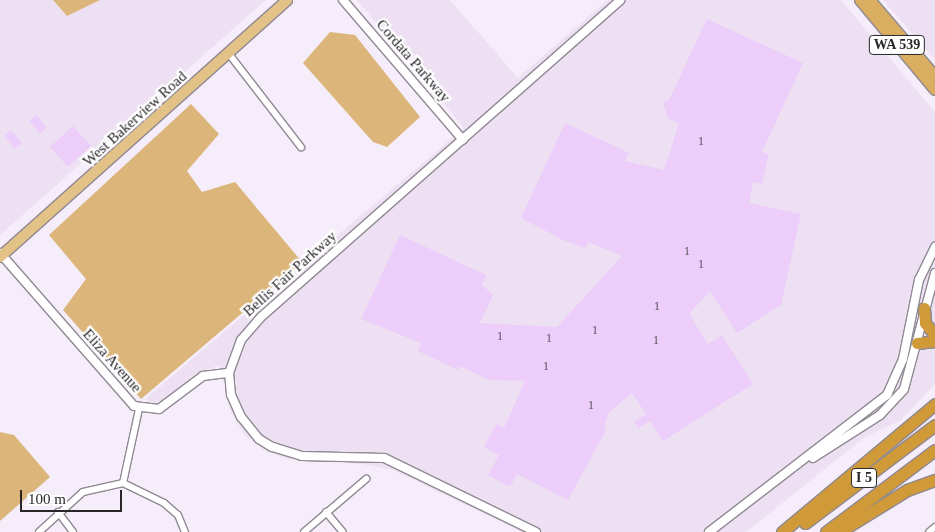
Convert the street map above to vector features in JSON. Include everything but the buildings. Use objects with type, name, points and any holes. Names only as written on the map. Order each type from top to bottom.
[{"type":"highway","name":"WA 539","points":[[860,0],[935,90]]},
{"type":"highway","name":"WA 539","points":[[870,0],[935,78]]},
{"type":"highway","points":[[898,46],[907,49],[935,78]]},
{"type":"highway","points":[[924,308],[925,323],[935,335]]},
{"type":"highway","points":[[913,346],[935,341]]},
{"type":"highway","points":[[782,532],[935,404]]},
{"type":"highway","name":"I 5","points":[[792,532],[935,425]]},
{"type":"highway","name":"I 5","points":[[826,532],[935,450]]},
{"type":"highway","points":[[839,532],[907,490],[935,480]]},
{"type":"main road","name":"West Bakerview Road","points":[[1,255],[229,54],[287,0]]},
{"type":"street","name":"Cordata Parkway","points":[[343,0],[463,140]]},
{"type":"street","name":"Bellis Fair Parkway","points":[[536,532],[384,458],[302,456],[272,447],[259,439],[240,417],[232,395],[229,373],[241,340],[261,317],[620,0]]},
{"type":"street","points":[[229,54],[301,147]]},
{"type":"street","points":[[913,346],[918,285],[935,247]]},
{"type":"street","name":"Eliza Avenue","points":[[1,255],[126,400],[140,409],[159,409],[203,376],[229,373]]},
{"type":"street","points":[[798,466],[822,454],[892,404],[904,388],[913,346],[935,273]]},
{"type":"street","points":[[709,532],[798,466],[887,395],[904,351],[913,346]]},
{"type":"street","points":[[123,482],[140,409]]},
{"type":"street","points":[[304,532],[366,478]]},
{"type":"street","points":[[39,532],[58,512],[83,492],[123,482],[164,503],[178,514],[185,532]]},
{"type":"street","points":[[58,512],[73,532]]},
{"type":"street","points":[[326,512],[343,532]]},
{"type":"street","points":[[929,532],[935,527]]},
{"type":"shaded area","points":[[0,0],[53,0],[67,16],[100,0],[266,0],[0,235]]},
{"type":"shaded area","points":[[53,0],[100,0],[67,16]]},
{"type":"shaded area","points":[[357,0],[450,0],[518,78],[607,0],[841,0],[935,112],[935,384],[901,420],[865,437],[746,532],[522,532],[393,470],[362,464],[286,459],[262,449],[245,435],[230,411],[220,365],[194,375],[162,401],[153,403],[145,399],[464,128]]},
{"type":"shaded area","points":[[883,0],[935,0],[935,59],[895,14]]},
{"type":"shaded area","points":[[330,32],[355,35],[420,117],[387,147],[373,142],[303,63]]},
{"type":"shaded area","points":[[191,104],[219,134],[187,171],[202,192],[235,182],[302,262],[141,399],[63,310],[86,279],[49,235]]},
{"type":"shaded area","points":[[0,432],[14,435],[50,477],[0,521]]}]
